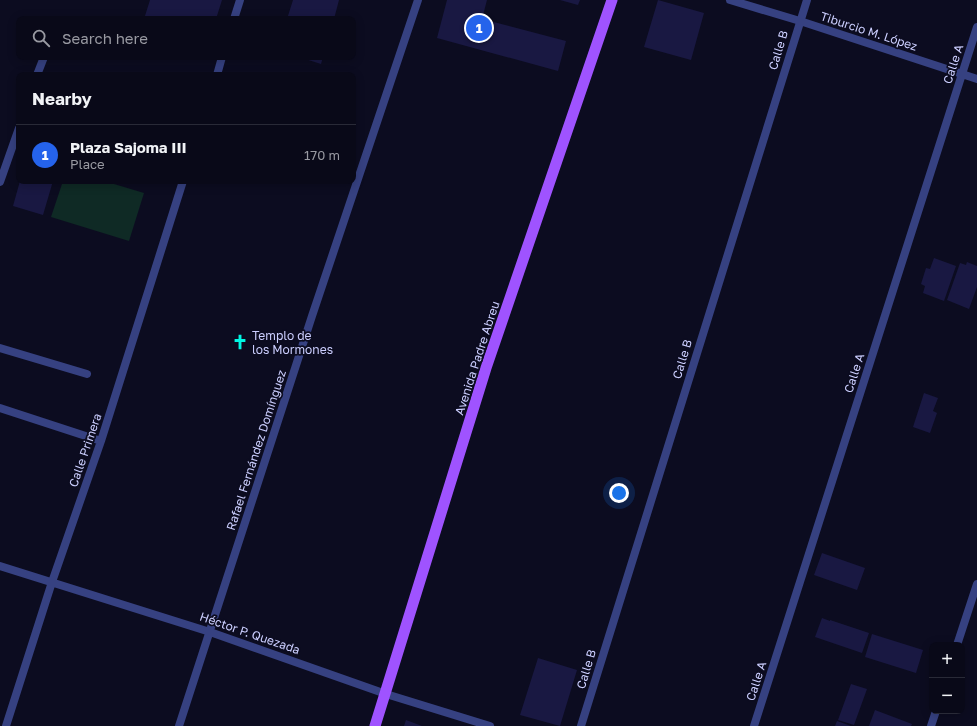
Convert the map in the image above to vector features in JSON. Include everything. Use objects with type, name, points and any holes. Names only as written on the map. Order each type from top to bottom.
[{"type":"main road","name":"Avenida Padre Abreu","points":[[375,726],[486,368],[612,0]]},
{"type":"street","points":[[235,16],[240,0]]},
{"type":"street","name":"Rafael Fernández Domínguez","points":[[179,726],[312,316],[418,0]]},
{"type":"street","name":"Tiburcio M. López","points":[[730,0],[800,21],[977,79]]},
{"type":"street","name":"Calle B","points":[[581,726],[807,0]]},
{"type":"street","name":"Calle A","points":[[754,726],[977,27]]},
{"type":"street","points":[[39,72],[43,60]]},
{"type":"street","points":[[218,72],[221,60]]},
{"type":"street","points":[[0,182],[16,137]]},
{"type":"street","name":"Calle Primera","points":[[6,726],[52,582],[101,441],[182,184]]},
{"type":"street","points":[[0,348],[87,374]]},
{"type":"street","points":[[0,408],[101,441]]},
{"type":"street","name":"Héctor P. Quezada","points":[[0,566],[210,632],[386,694],[490,726]]},
{"type":"street","points":[[958,642],[977,584]]},
{"type":"street","points":[[931,726],[935,714]]},
{"type":"green space","points":[[62,184],[114,184],[144,193],[129,241],[51,217]]},
{"type":"building","points":[[150,0],[222,0],[217,16],[145,16]]},
{"type":"building","points":[[293,0],[339,0],[335,16],[288,16]]},
{"type":"building","points":[[447,0],[487,0],[482,19],[566,41],[558,71],[437,38]]},
{"type":"building","points":[[560,0],[580,0],[578,5]]},
{"type":"building","points":[[658,0],[704,13],[691,60],[644,47]]},
{"type":"building","points":[[308,60],[322,60],[321,64]]},
{"type":"building","points":[[19,184],[52,184],[43,215],[13,206]]},
{"type":"building","points":[[934,258],[956,266],[944,301],[923,293],[925,286],[921,284],[926,268],[930,269]]},
{"type":"building","points":[[967,262],[977,266],[977,287],[969,309],[947,300],[960,263],[966,265]]},
{"type":"building","points":[[924,393],[938,398],[933,411],[937,413],[930,433],[913,427]]},
{"type":"building","points":[[822,553],[865,568],[857,590],[814,575]]},
{"type":"building","points":[[822,618],[869,633],[862,653],[815,637]]},
{"type":"building","points":[[872,634],[923,650],[916,673],[865,657]]},
{"type":"building","points":[[538,658],[577,670],[560,726],[520,715]]},
{"type":"building","points":[[851,684],[867,689],[854,725],[838,720]]},
{"type":"building","points":[[875,710],[912,724],[911,726],[869,726]]},
{"type":"building","points":[[406,720],[422,726],[404,726]]},
{"type":"building","points":[[837,721],[851,726],[835,726]]},
{"type":"place","name":"Plaza Sajoma III","points":[[479,28]]},
{"type":"place","name":"Templo de los Mormones","points":[[240,342]]}]
